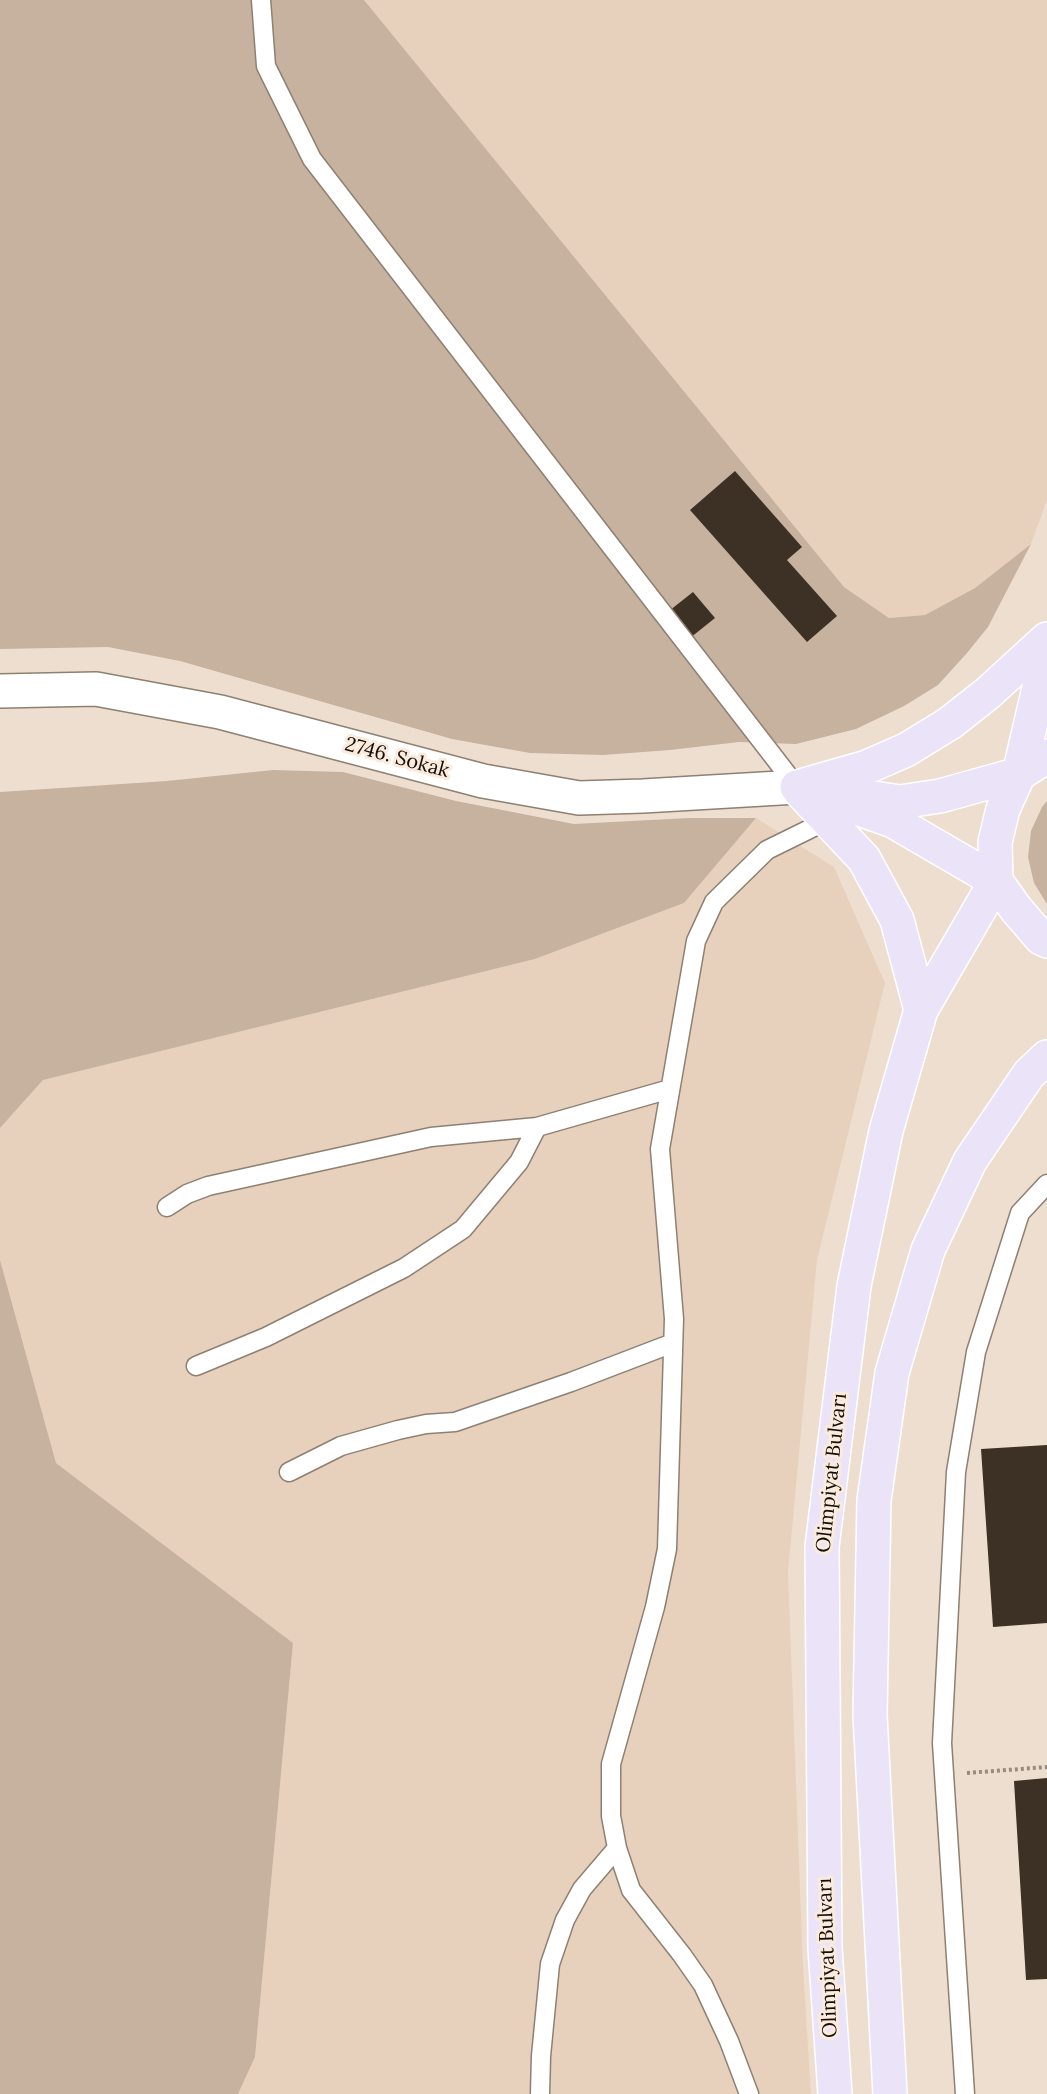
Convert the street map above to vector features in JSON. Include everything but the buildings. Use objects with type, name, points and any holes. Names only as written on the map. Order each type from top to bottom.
[{"type":"main road","points":[[797,787],[867,768],[906,750],[950,723],[988,693],[1047,639]]},
{"type":"main road","points":[[996,881],[995,842],[1003,809],[1019,774],[1047,660]]},
{"type":"main road","points":[[797,787],[900,802],[940,796],[1019,774],[1047,756]]},
{"type":"main road","points":[[797,787],[864,859],[897,920],[921,1010]]},
{"type":"main road","points":[[797,787],[892,821],[996,881],[1016,909],[1041,938],[1047,941]]},
{"type":"main road","name":"Olimpiyat Bulvarı","points":[[835,2094],[825,1948],[822,1547],[854,1286],[886,1131],[921,1010],[996,881]]},
{"type":"main road","points":[[890,2094],[870,1715],[874,1500],[892,1373],[928,1250],[970,1161],[1029,1074],[1047,1057]]},
{"type":"street","name":"2746. Sokak","points":[[0,691],[96,689],[119,693],[220,712],[483,781],[579,798],[797,787]]},
{"type":"lane","points":[[261,0],[267,66],[312,159],[797,787]]},
{"type":"lane","points":[[749,2094],[729,2041],[702,1985],[682,1955],[653,1921],[631,1890],[617,1848],[611,1816],[611,1764],[655,1607],[667,1549],[674,1319],[660,1149],[696,941],[714,902],[767,850],[828,820]]},
{"type":"lane","points":[[167,1207],[187,1194],[208,1186],[431,1137],[537,1127],[670,1089]]},
{"type":"lane","points":[[196,1366],[266,1337],[404,1268],[463,1229],[519,1162],[537,1127]]},
{"type":"lane","points":[[964,2094],[942,1743],[956,1472],[976,1352],[1020,1213],[1047,1184]]},
{"type":"lane","points":[[289,1472],[341,1446],[426,1424],[455,1422],[571,1382],[673,1342]]},
{"type":"lane","points":[[540,2094],[541,2056],[550,1964],[565,1920],[582,1889],[617,1848]]},
{"type":"path","points":[[944,1774],[1047,1767]]},
{"type":"shaded area","points":[[0,0],[364,0],[844,587],[889,618],[925,615],[975,588],[1031,544],[988,627],[938,685],[904,706],[856,729],[796,744],[739,742],[603,755],[530,753],[452,739],[180,661],[108,647],[0,649]]},
{"type":"shaded area","points":[[364,0],[1047,0],[1047,500],[1031,544],[975,588],[925,615],[889,618],[844,587]]},
{"type":"shaded area","points":[[273,770],[343,772],[456,801],[574,824],[689,818],[756,818],[684,903],[535,959],[43,1080],[0,1128],[0,792],[167,781]]},
{"type":"shaded area","points":[[1047,801],[1047,904],[1034,883],[1028,857],[1031,831]]},
{"type":"shaded area","points":[[756,818],[834,867],[885,983],[817,1260],[788,1572],[803,1967],[811,2094],[238,2094],[255,2057],[293,1643],[56,1463],[0,1260],[0,1128],[43,1080],[535,959],[684,903]]},
{"type":"shaded area","points":[[0,1260],[56,1463],[293,1643],[255,2057],[238,2094],[0,2094]]}]
